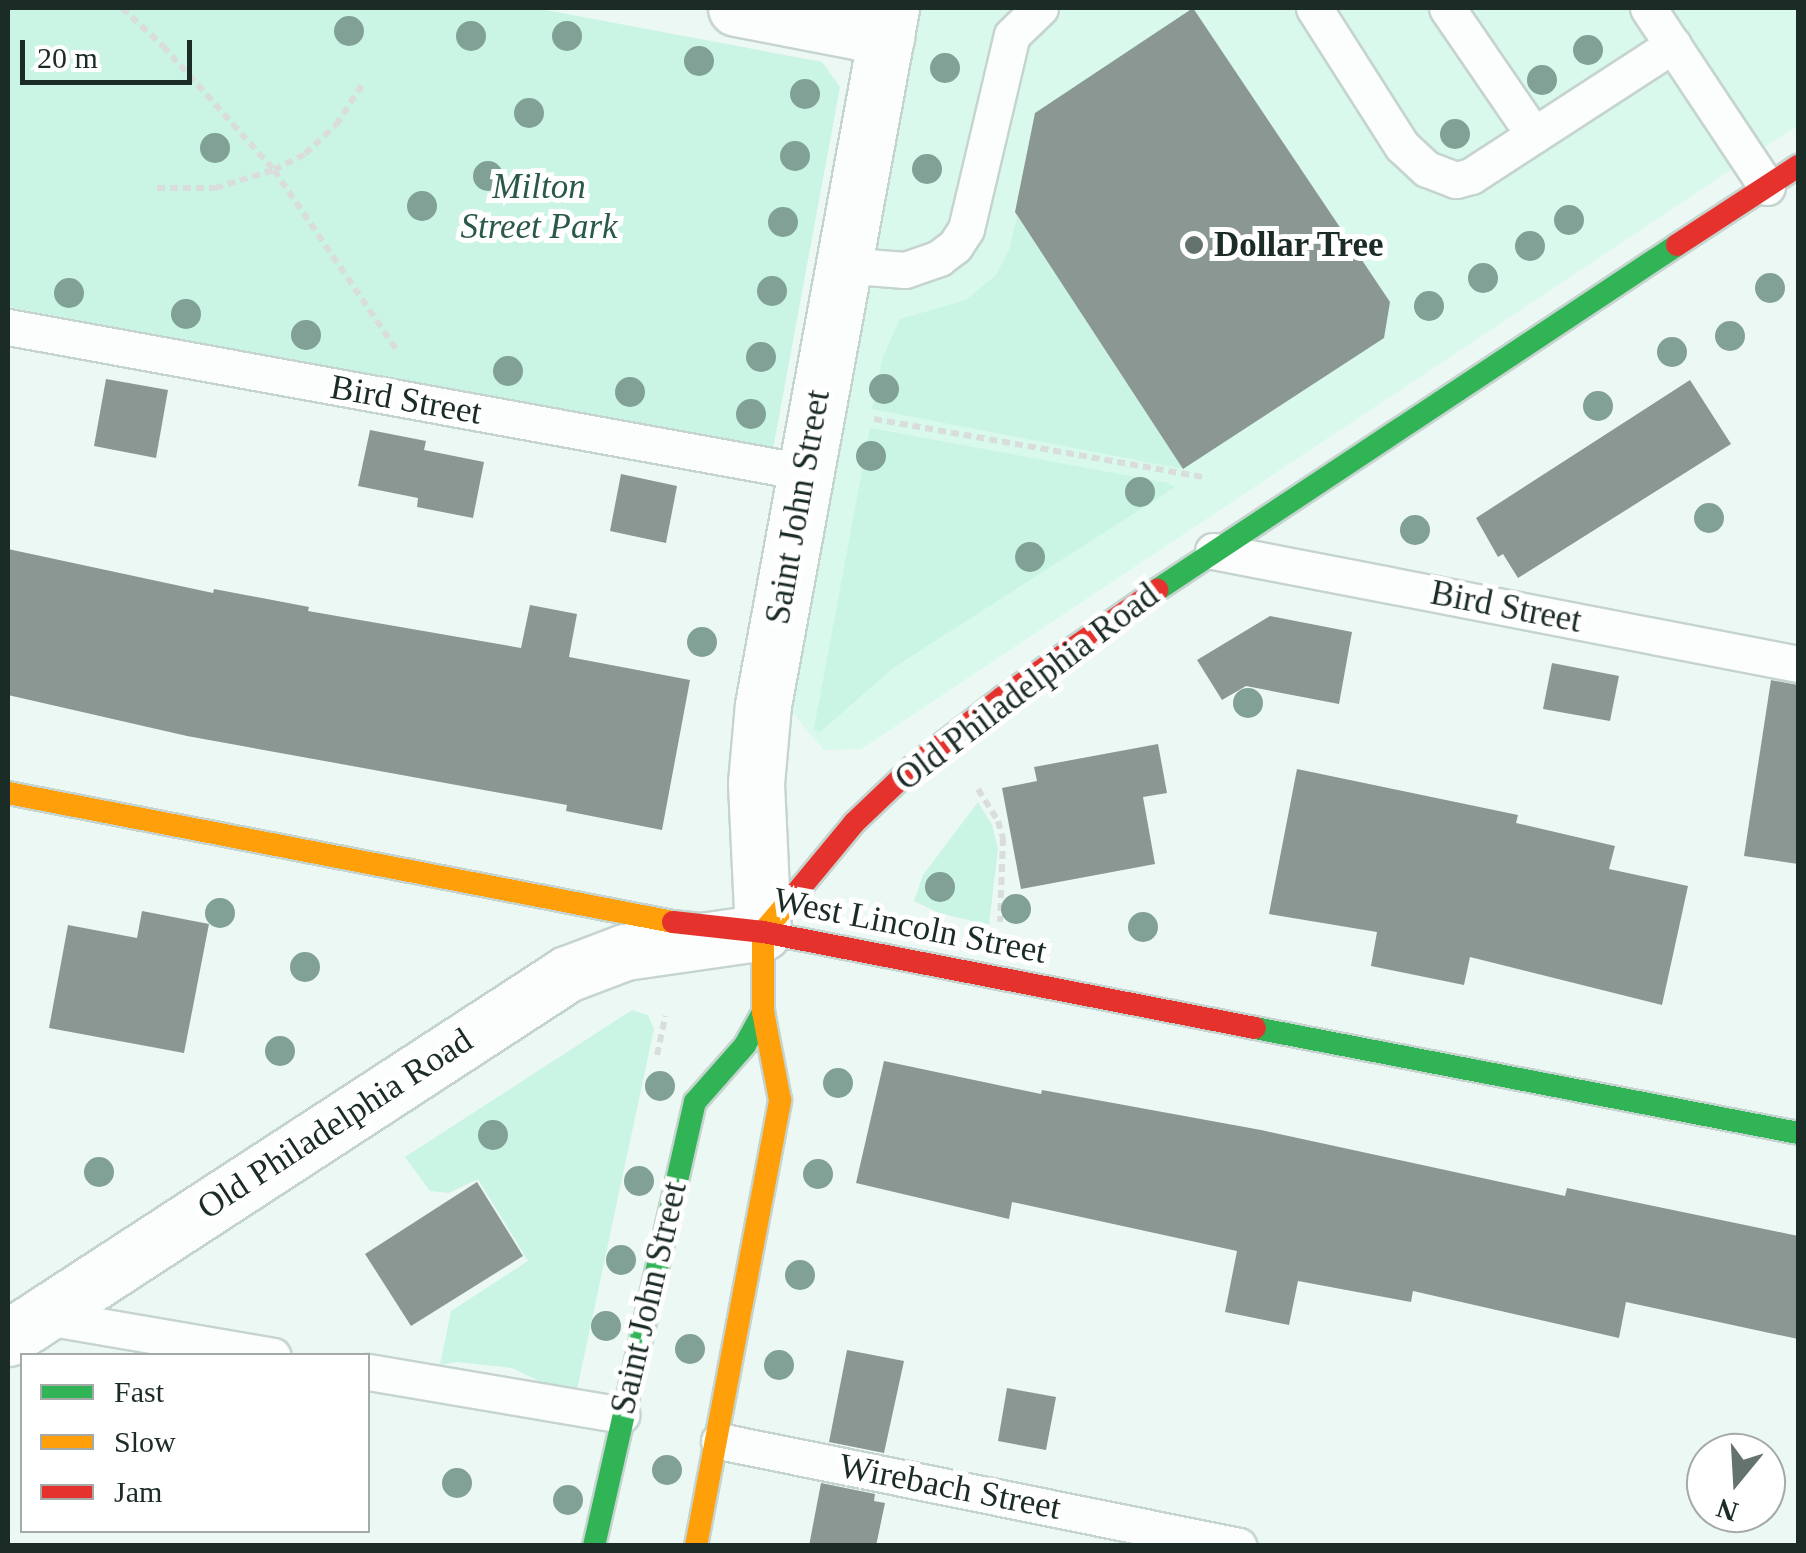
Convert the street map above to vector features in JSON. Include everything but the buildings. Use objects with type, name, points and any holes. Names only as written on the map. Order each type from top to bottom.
[{"type":"main road","name":"Old Philadelphia Road","points":[[762,932],[854,823],[914,765],[1003,697],[1213,551],[1781,187]]},
{"type":"main road","name":"West Lincoln Street","points":[[8,793],[685,924],[762,932],[1798,1133]]},
{"type":"main road","name":"Saint John Street","points":[[696,1546],[719,1441],[780,1100],[763,1012],[762,932]]},
{"type":"main road","name":"Saint John Street","points":[[594,1546],[695,1102],[745,1046],[763,1012]]},
{"type":"street","points":[[736,8],[889,22]]},
{"type":"street","name":"Saint John Street","points":[[762,932],[756,783],[763,705],[889,22]]},
{"type":"street","name":"Old Philadelphia Road","points":[[24,1326],[567,974],[625,952],[762,932]]},
{"type":"lane","points":[[1314,8],[1402,146],[1427,168],[1456,180],[1472,176],[1673,46]]},
{"type":"lane","points":[[1447,8],[1534,135]]},
{"type":"lane","points":[[1648,8],[1781,187]]},
{"type":"lane","points":[[842,265],[905,270],[939,258],[956,246],[966,229],[1006,53],[1012,36],[1036,11]]},
{"type":"lane","name":"Bird Street","points":[[8,327],[804,472]]},
{"type":"lane","name":"Bird Street","points":[[1213,551],[1798,664]]},
{"type":"lane","points":[[24,1326],[248,1353]]},
{"type":"lane","points":[[370,1372],[622,1415]]},
{"type":"lane","name":"Wirebach Street","points":[[719,1441],[1239,1546]]},
{"type":"path","points":[[122,8],[163,46],[274,170],[394,345],[426,404]]},
{"type":"path","points":[[157,188],[215,188],[274,170],[305,154],[336,125],[362,86]]},
{"type":"path","points":[[864,418],[1208,478]]},
{"type":"path","points":[[978,789],[998,820],[1003,838],[999,933]]},
{"type":"shaded area","points":[[919,8],[1798,8],[1798,125],[861,749],[824,750],[792,712]]},
{"type":"green space","name":"Milton Street Park","points":[[8,8],[535,8],[822,62],[840,87],[773,449],[8,307]]},
{"type":"green space","points":[[1017,216],[1183,469],[872,409],[882,359],[900,319],[966,300],[996,275],[1010,248]]},
{"type":"green space","points":[[870,428],[1175,487],[893,668],[820,732],[814,729]]},
{"type":"green space","points":[[978,802],[992,825],[998,849],[989,925],[939,913],[914,901],[923,875]]},
{"type":"green space","points":[[632,1010],[648,1015],[654,1029],[576,1394],[541,1389],[537,1380],[512,1368],[457,1362],[440,1365],[451,1311],[528,1261],[478,1179],[449,1193],[430,1191],[405,1157]]},
{"type":"traffic: fast","points":[[1157,590],[1677,245]]},
{"type":"traffic: fast","points":[[594,1546],[695,1102],[745,1045],[763,1012]]},
{"type":"traffic: fast","points":[[1255,1028],[1798,1133]]},
{"type":"traffic: slow","points":[[8,793],[673,922]]},
{"type":"traffic: slow","points":[[696,1546],[780,1100],[763,1012],[763,932],[797,892]]},
{"type":"traffic: jam","points":[[1677,245],[1798,166]]},
{"type":"traffic: jam","points":[[797,892],[854,823],[915,765],[1003,697],[1157,590]]},
{"type":"traffic: jam","points":[[673,922],[763,932],[1255,1028]]},
{"type":"place","name":"Dollar Tree","points":[[1194,245]]}]
